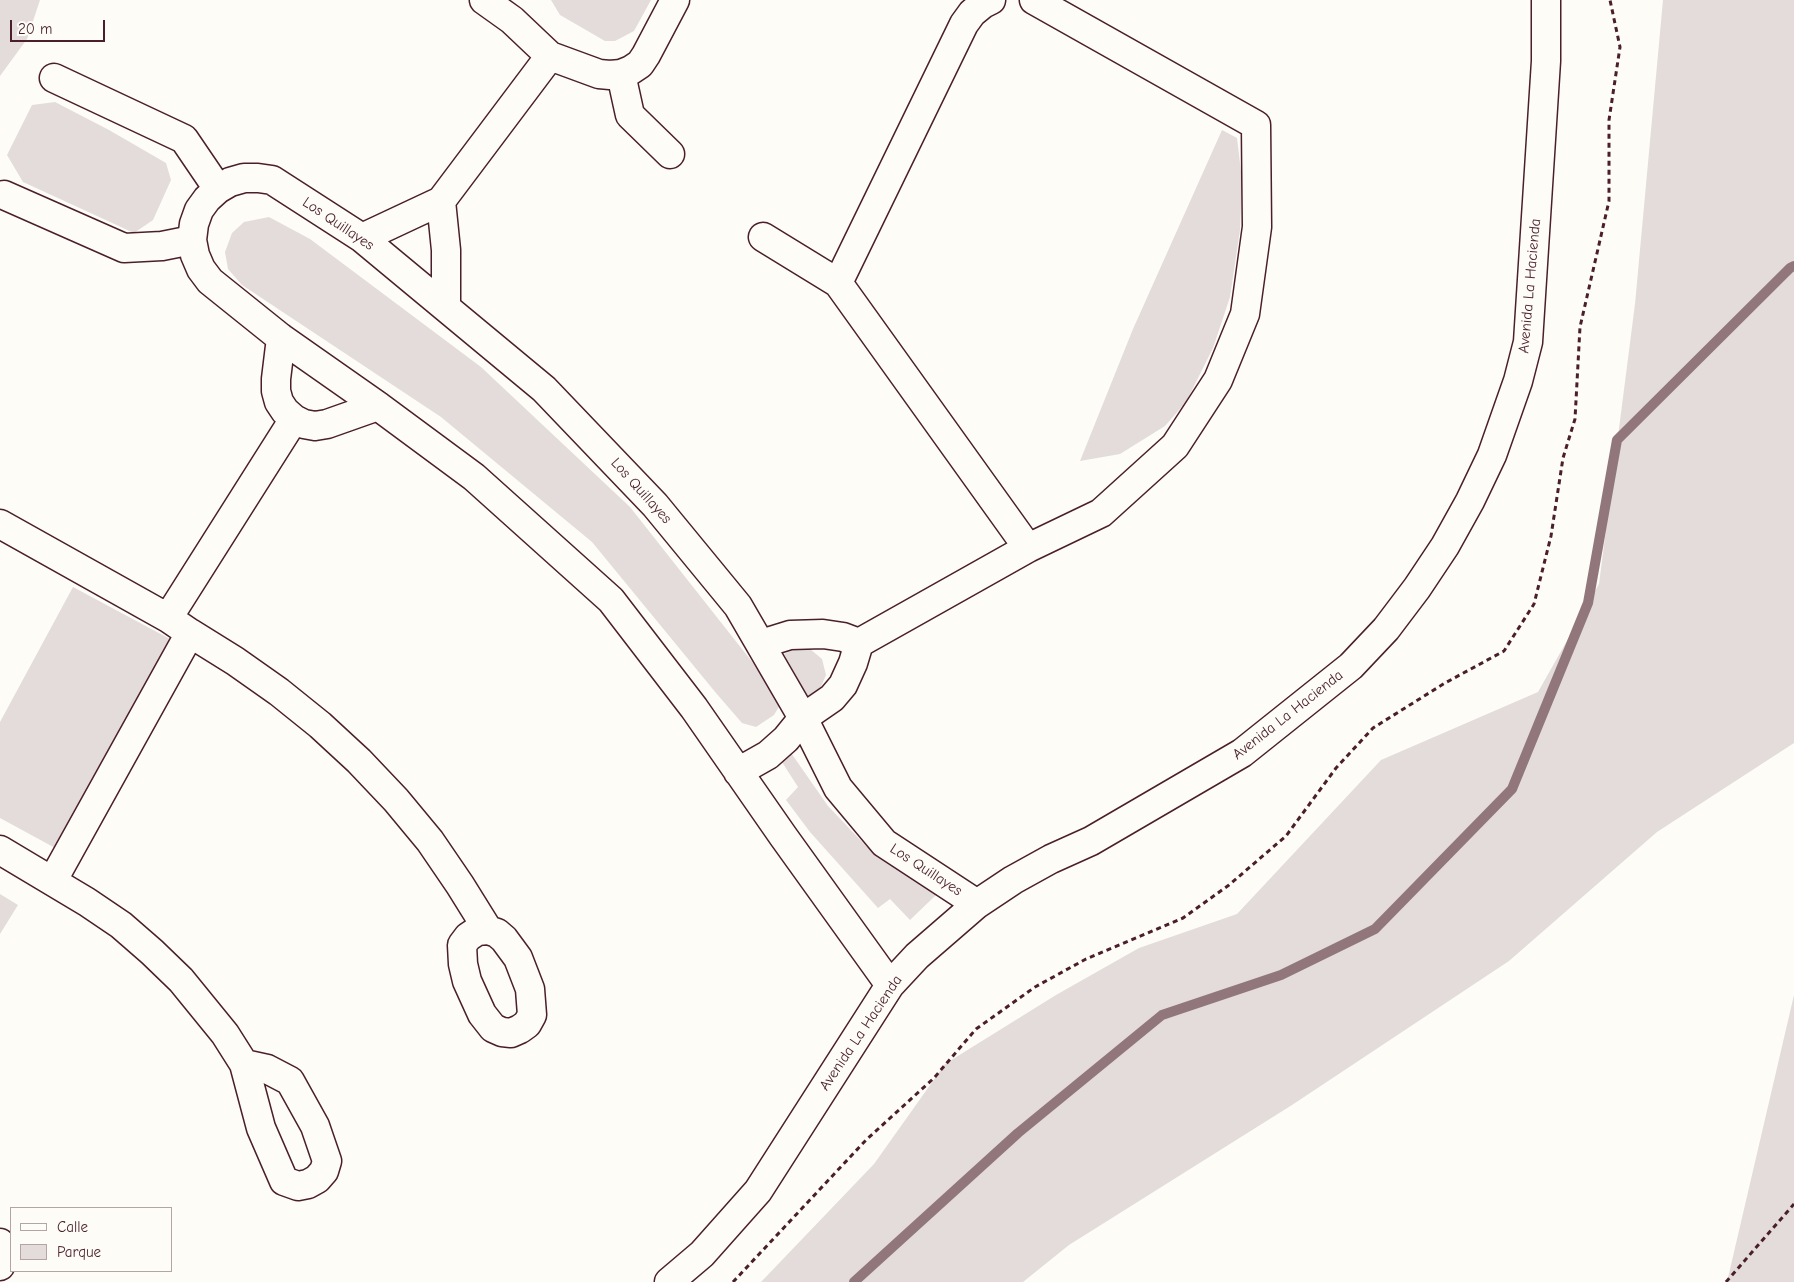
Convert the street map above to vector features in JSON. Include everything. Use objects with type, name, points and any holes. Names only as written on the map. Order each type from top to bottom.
[{"type":"street","points":[[484,0],[512,20],[550,56],[599,74],[610,75],[621,74],[640,64],[675,0]]},
{"type":"street","points":[[838,283],[964,24],[972,13],[991,0]]},
{"type":"street","points":[[738,772],[768,755],[786,739],[803,718],[832,698],[844,685],[853,663],[858,643],[1028,548],[1101,513],[1175,446],[1218,380],[1244,314],[1257,227],[1256,124],[1034,0]]},
{"type":"street","name":"Avenida La Hacienda","points":[[669,1282],[702,1254],[758,1191],[890,985],[917,956],[977,904],[1013,880],[1051,859],[1091,841],[1242,753],[1351,666],[1386,629],[1417,588],[1445,546],[1470,502],[1492,455],[1518,381],[1528,342],[1546,62],[1546,0]]},
{"type":"street","points":[[362,238],[442,201],[550,56]]},
{"type":"street","points":[[621,74],[630,115],[670,154]]},
{"type":"street","points":[[54,78],[184,139],[218,189]]},
{"type":"street","name":"Los Quillayes","points":[[890,985],[694,708],[611,600],[474,476],[281,338],[210,281],[200,269],[192,240],[194,224],[199,210],[207,199],[218,189],[230,182],[244,178],[272,180],[362,238],[544,389],[655,505],[738,606],[803,718],[838,788],[884,843],[977,904]]},
{"type":"street","points":[[4,195],[124,248],[162,246],[192,240]]},
{"type":"street","points":[[442,201],[446,250],[446,307]]},
{"type":"street","points":[[763,237],[838,283],[1028,548]]},
{"type":"street","points":[[281,338],[276,391],[279,402],[294,419],[304,424],[315,426],[327,424],[378,406]]},
{"type":"street","points":[[168,618],[294,419]]},
{"type":"street","points":[[0,524],[168,618],[190,634],[235,661],[279,692],[320,725],[359,761],[396,800],[430,841],[488,930]]},
{"type":"street","points":[[53,880],[190,634]]},
{"type":"street","points":[[761,644],[790,634],[823,634],[843,637],[858,643]]},
{"type":"street","points":[[0,850],[53,880],[121,925],[152,952],[181,980],[204,1007],[244,1064]]},
{"type":"street","points":[[0,1243],[3,1250],[0,1266]]},
{"type":"path","points":[[1726,1282],[1794,1204]]},
{"type":"green space","points":[[0,0],[40,0],[27,39],[0,76]]},
{"type":"green space","points":[[551,0],[651,0],[634,31],[615,41],[605,41],[560,15]]},
{"type":"green space","points":[[1663,0],[1794,0],[1794,743],[1657,832],[1509,961],[1292,1105],[1069,1245],[1023,1282],[761,1282],[874,1164],[945,1064],[1056,995],[1139,948],[1237,914],[1381,760],[1538,692],[1599,584],[1635,304]]},
{"type":"green space","points":[[55,102],[166,163],[171,180],[153,220],[134,233],[23,182],[7,155],[32,105]]},
{"type":"green space","points":[[1222,130],[1237,138],[1242,180],[1240,230],[1230,297],[1213,348],[1186,402],[1165,426],[1120,454],[1080,461],[1133,329]]},
{"type":"green space","points":[[269,217],[310,239],[481,367],[630,507],[753,663],[780,705],[774,715],[756,727],[742,723],[592,542],[441,417],[242,285],[228,269],[225,252],[232,233],[244,222]]},
{"type":"green space","points":[[73,587],[170,639],[57,849],[0,818],[0,722]]},
{"type":"green space","points":[[797,647],[810,649],[822,659],[826,675],[820,689],[808,697],[784,654]]},
{"type":"green space","points":[[789,750],[828,806],[866,846],[892,864],[931,883],[936,895],[910,920],[890,899],[878,908],[810,832],[786,800],[798,787],[780,759]]},
{"type":"green space","points":[[0,894],[18,905],[0,934]]},
{"type":"green space","points":[[1794,995],[1794,1282],[1727,1282]]},
{"type":"waterway","points":[[854,1282],[1018,1133],[1162,1015],[1281,975],[1375,929],[1512,789],[1588,603],[1617,440],[1794,266]]}]
